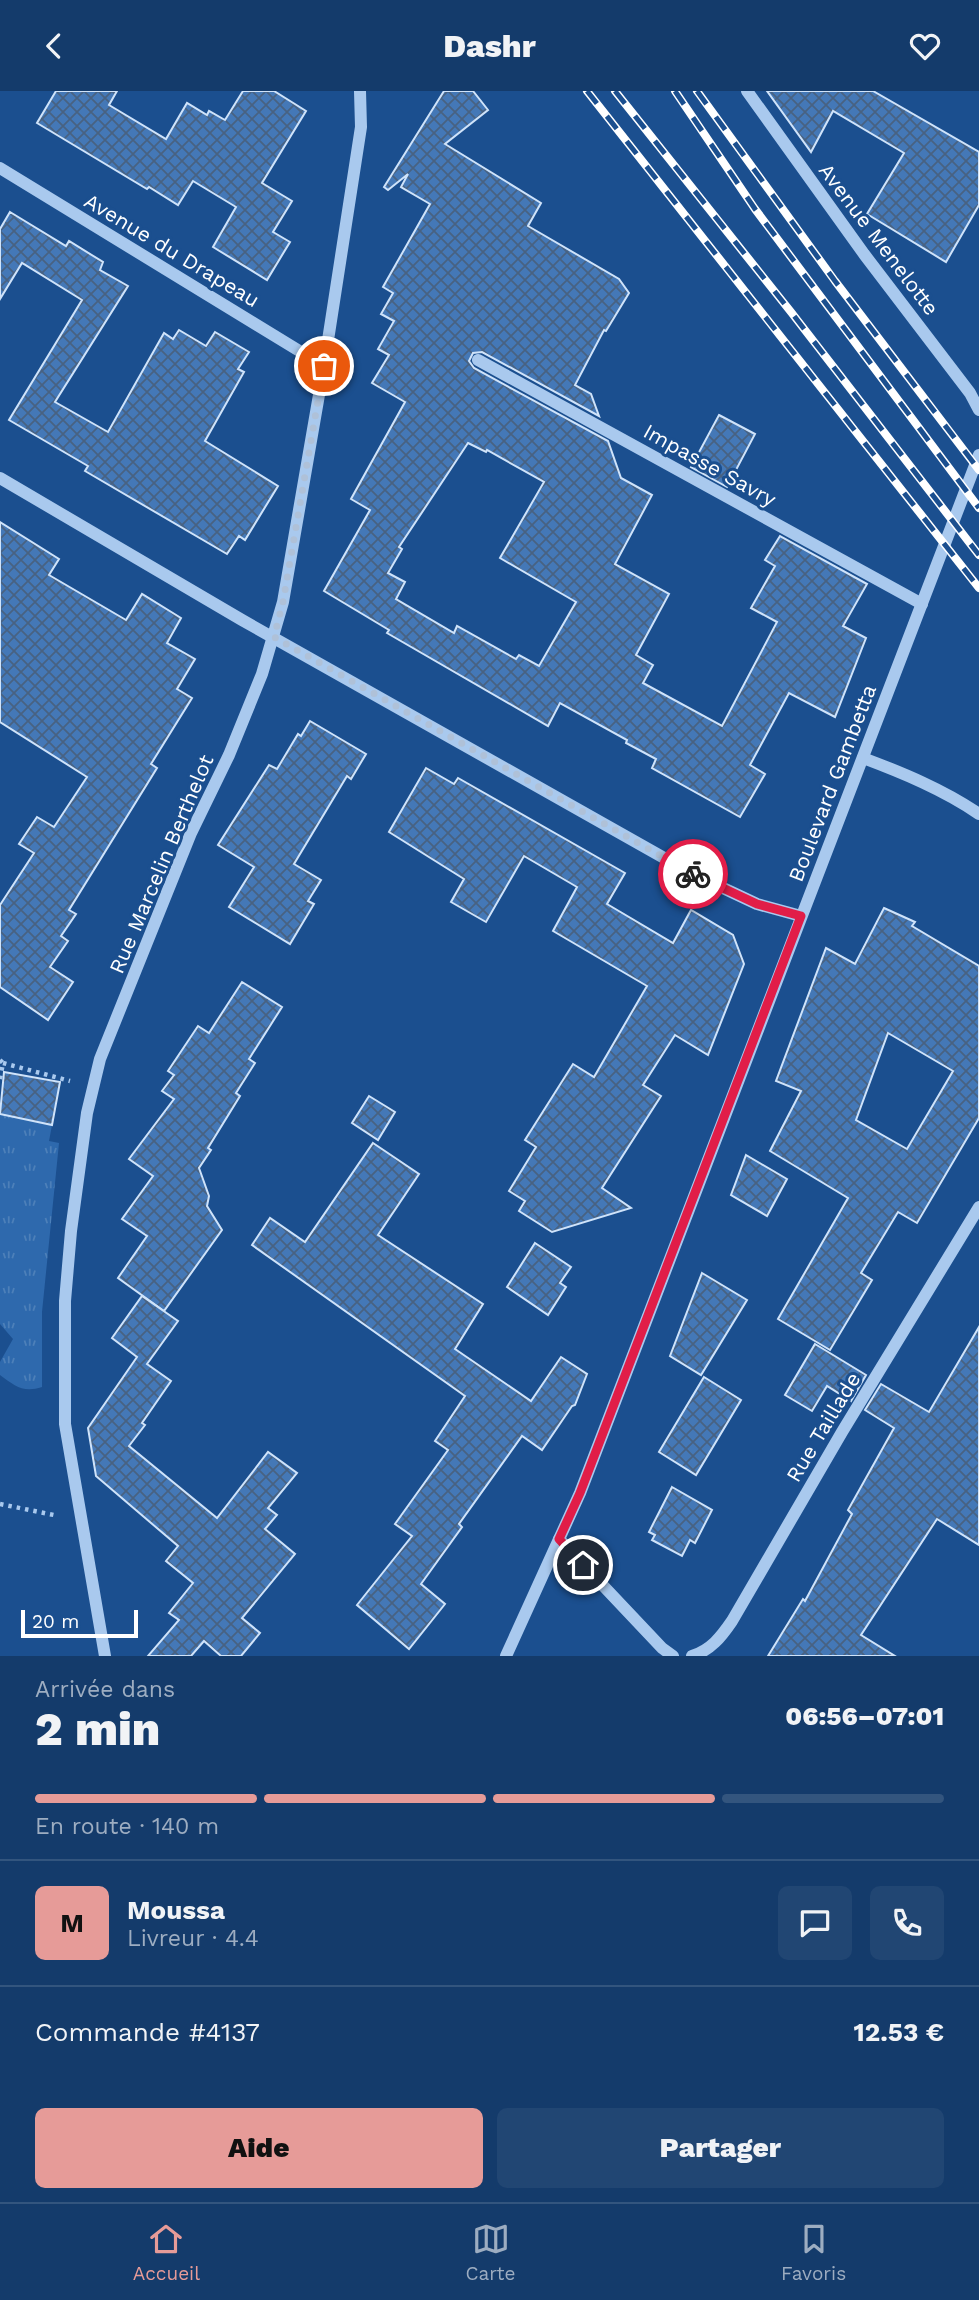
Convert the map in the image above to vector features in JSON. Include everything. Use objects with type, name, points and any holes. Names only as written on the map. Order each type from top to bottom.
[{"type":"street","name":"Rue Marcelin Berthelot","points":[[105,1656],[65,1424],[65,1301],[71,1231],[91,1088],[138,960],[191,833],[233,744],[274,637],[283,602],[324,366],[362,127],[360,91]]},
{"type":"street","name":"Avenue Menelotte","points":[[747,91],[864,254],[970,393],[979,410]]},
{"type":"street","name":"Avenue du Drapeau","points":[[0,168],[324,366]]},
{"type":"street","name":"Impasse Savry","points":[[478,360],[922,604]]},
{"type":"street","name":"Boulevard Gambetta","points":[[506,1656],[580,1493],[979,455]]},
{"type":"street","points":[[0,478],[689,872],[757,904],[801,916]]},
{"type":"street","points":[[863,758],[932,787],[979,814]]},
{"type":"street","name":"Rue Taillade","points":[[692,1656],[707,1650],[732,1621],[842,1432],[979,1207]]},
{"type":"street","points":[[559,1539],[662,1648],[673,1656]]},
{"type":"path","points":[[0,1079],[2,1061],[76,1083]]},
{"type":"path","points":[[0,1504],[62,1516]]},
{"type":"green space","points":[[0,1114],[52,1125],[49,1141],[59,1143],[42,1312],[42,1387],[35,1389],[20,1387],[0,1375],[0,1362],[13,1339],[0,1324]]},
{"type":"building","points":[[56,91],[117,91],[109,105],[166,139],[187,103],[207,115],[209,111],[225,120],[243,91],[274,91],[306,111],[262,183],[292,201],[273,232],[290,242],[267,280],[213,247],[236,207],[193,181],[178,205],[37,123]]},
{"type":"building","points":[[444,91],[473,91],[488,110],[445,144],[541,203],[528,226],[619,279],[629,293],[606,331],[604,330],[575,385],[591,394],[599,416],[482,352],[473,353],[469,361],[474,368],[608,441],[621,478],[652,495],[615,564],[669,594],[636,655],[653,665],[643,683],[722,726],[777,622],[751,608],[775,566],[765,560],[780,536],[867,584],[843,626],[866,638],[835,717],[789,693],[750,765],[765,774],[740,817],[652,768],[656,759],[560,703],[548,726],[387,633],[389,630],[324,591],[370,510],[351,499],[405,402],[372,383],[389,355],[378,349],[394,321],[381,314],[393,293],[383,287],[430,204],[401,187],[408,174],[388,190],[384,187]],"holes":[[[468,443],[486,452],[487,450],[544,482],[500,558],[576,602],[539,666],[519,655],[516,659],[457,626],[454,633],[396,599],[405,582],[388,573],[402,549],[399,547]]]},
{"type":"building","points":[[767,91],[873,91],[979,152],[979,205],[946,262],[867,214],[904,153],[833,111],[811,152]]},
{"type":"building","points":[[10,212],[66,246],[69,241],[103,262],[100,270],[128,286],[55,402],[108,432],[164,333],[173,339],[179,330],[206,346],[215,332],[249,352],[238,369],[244,372],[205,441],[278,486],[245,540],[239,536],[227,554],[85,471],[88,466],[9,420],[82,300],[22,263],[0,299],[0,229]]},
{"type":"building","points":[[719,415],[755,434],[727,487],[691,467]]},
{"type":"building","points":[[0,522],[59,559],[49,575],[126,620],[142,594],[181,618],[167,643],[195,659],[177,689],[192,698],[151,764],[157,768],[69,910],[76,914],[61,936],[68,941],[50,967],[73,982],[48,1020],[0,987],[0,905],[34,853],[19,844],[37,817],[54,827],[87,777],[0,722]]},
{"type":"building","points":[[310,721],[366,754],[351,779],[347,776],[294,864],[321,880],[308,901],[314,904],[290,944],[229,907],[254,867],[218,845],[269,765],[277,769],[298,734],[301,736]]},
{"type":"building","points":[[426,768],[454,784],[458,778],[625,873],[607,904],[673,943],[691,910],[733,935],[744,964],[708,1055],[675,1035],[643,1085],[661,1096],[602,1188],[631,1208],[552,1232],[519,1211],[525,1201],[509,1191],[536,1147],[525,1140],[573,1064],[594,1077],[647,986],[553,931],[577,887],[524,856],[486,922],[451,902],[464,879],[389,832]]},
{"type":"building","points":[[884,908],[915,922],[912,926],[979,966],[979,1118],[917,1223],[898,1212],[861,1273],[872,1280],[830,1350],[778,1319],[848,1198],[770,1151],[801,1091],[776,1081],[826,948],[855,964]],"holes":[[[888,1033],[953,1071],[907,1149],[856,1120]]]},
{"type":"building","points":[[242,982],[282,1007],[249,1059],[255,1063],[236,1093],[240,1096],[199,1168],[209,1196],[207,1206],[222,1230],[164,1311],[118,1278],[147,1236],[122,1219],[153,1176],[129,1159],[174,1099],[162,1091],[174,1075],[168,1071],[198,1026],[209,1033]]},
{"type":"building","points":[[4,1072],[60,1082],[52,1125],[0,1114]]},
{"type":"building","points":[[369,1096],[395,1112],[378,1140],[352,1123]]},
{"type":"building","points":[[373,1143],[419,1174],[378,1235],[483,1304],[455,1349],[531,1401],[561,1357],[587,1374],[575,1405],[542,1450],[522,1436],[459,1524],[462,1527],[421,1584],[445,1604],[409,1649],[357,1605],[412,1536],[395,1524],[448,1450],[435,1441],[465,1396],[252,1245],[270,1218],[305,1242]]},
{"type":"building","points":[[746,1155],[787,1179],[767,1216],[731,1195]]},
{"type":"building","points":[[535,1243],[571,1267],[560,1283],[566,1287],[548,1315],[507,1287]]},
{"type":"building","points":[[702,1273],[747,1300],[701,1375],[670,1356]]},
{"type":"building","points":[[142,1296],[178,1321],[147,1364],[171,1381],[129,1446],[217,1518],[268,1452],[297,1473],[268,1508],[277,1515],[265,1529],[295,1554],[242,1618],[260,1633],[241,1656],[221,1656],[204,1641],[191,1656],[148,1656],[179,1620],[169,1613],[193,1583],[166,1561],[178,1546],[96,1476],[88,1428],[137,1357],[112,1338]]},
{"type":"building","points":[[979,1327],[979,1545],[937,1519],[861,1635],[895,1656],[768,1656],[803,1599],[805,1601],[852,1514],[848,1510],[894,1428],[865,1410],[881,1384],[929,1412]]},
{"type":"building","points":[[815,1344],[866,1375],[851,1401],[827,1386],[812,1411],[785,1395]]},
{"type":"building","points":[[704,1377],[741,1400],[696,1475],[659,1452]]},
{"type":"building","points":[[672,1487],[712,1510],[695,1543],[690,1540],[682,1556],[652,1540],[655,1535],[649,1532]]},
{"type":"railway","points":[[587,91],[979,588]]},
{"type":"railway","points":[[615,91],[979,555]]},
{"type":"railway","points":[[675,91],[755,209],[979,508]]},
{"type":"railway","points":[[697,91],[835,281],[979,470]]},
{"type":"way so far","points":[[324,366],[283,602],[274,637],[693,874]]},
{"type":"route","points":[[583,1565],[559,1539],[580,1493],[801,916],[757,904],[693,874]]}]
